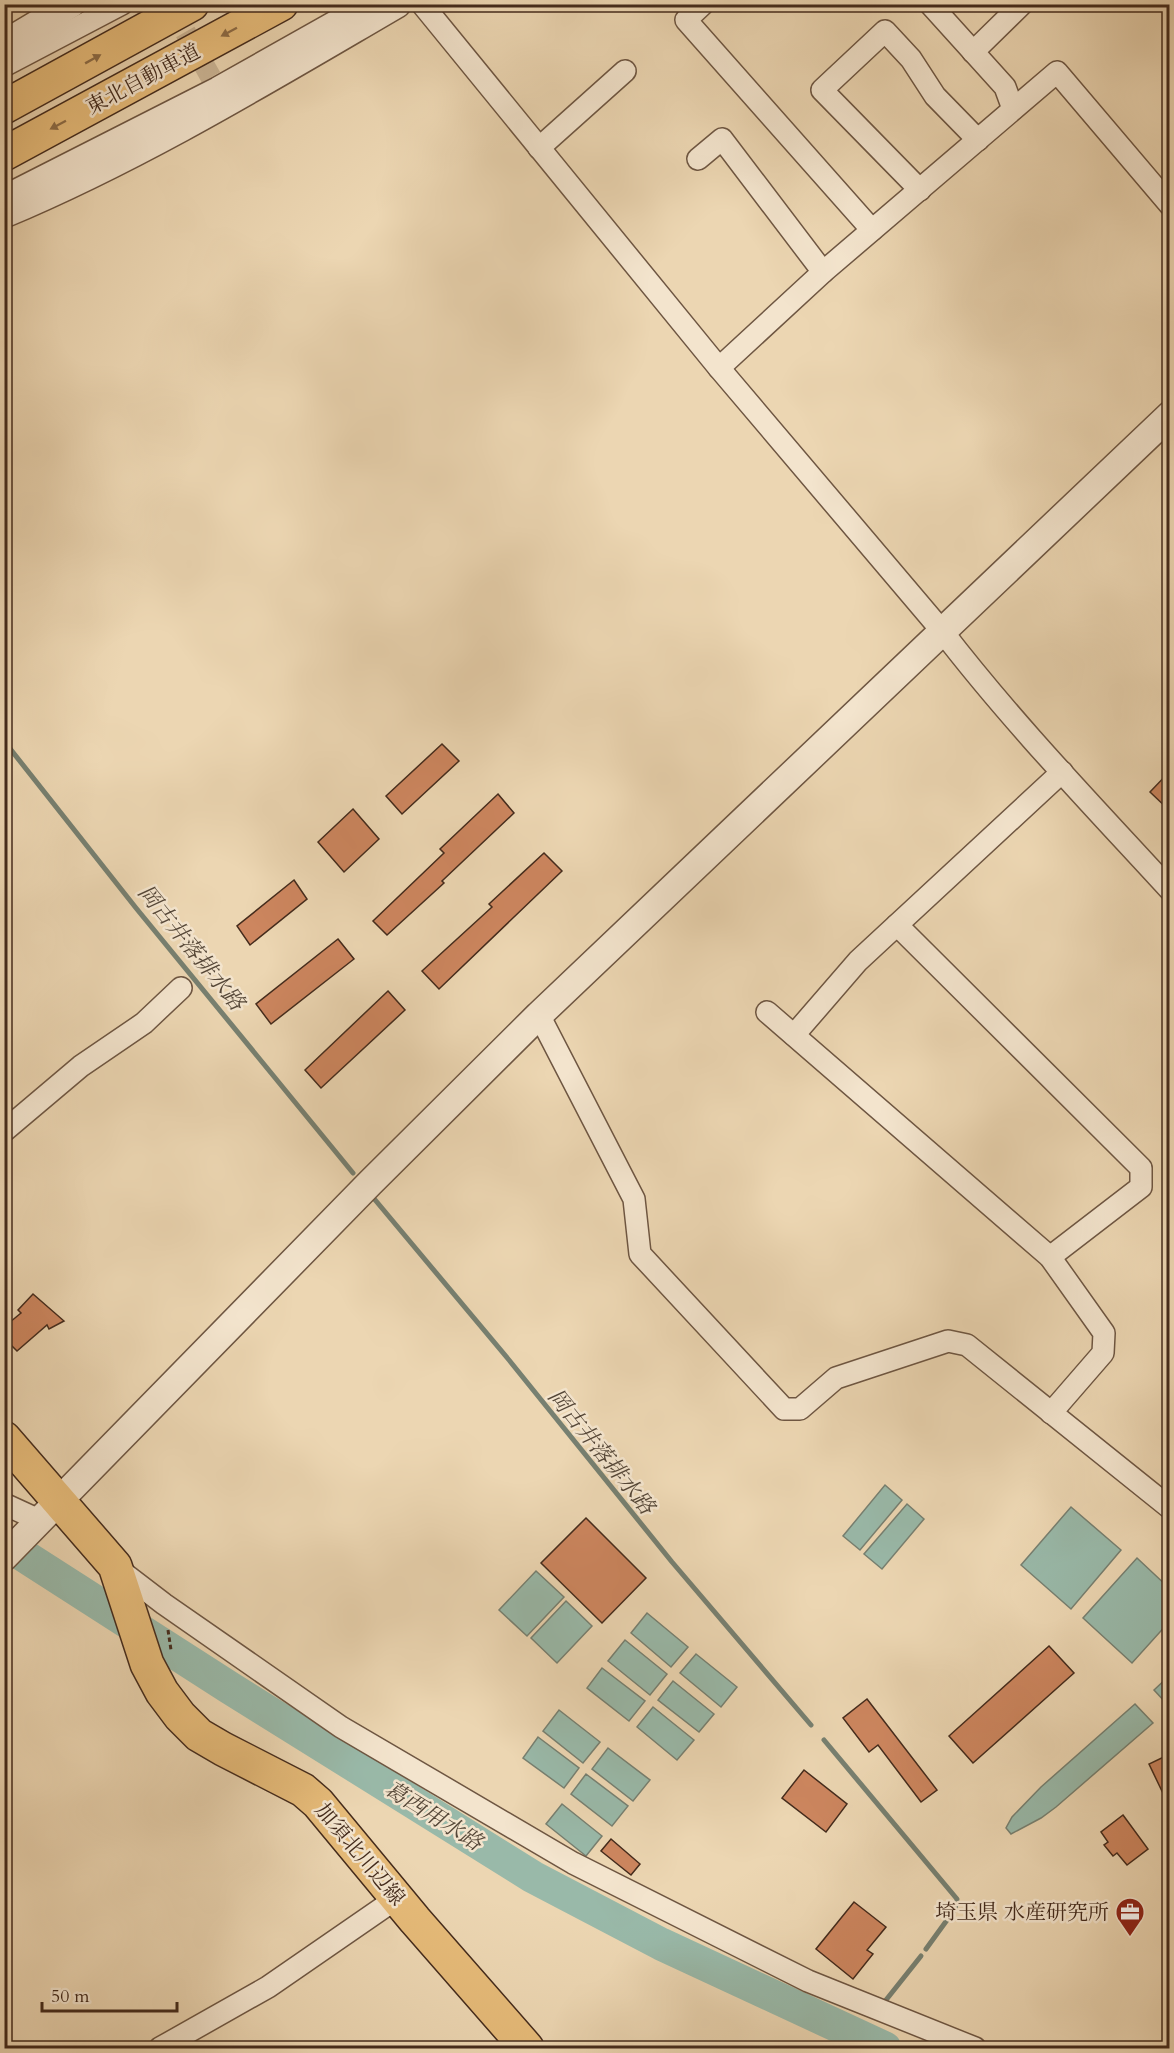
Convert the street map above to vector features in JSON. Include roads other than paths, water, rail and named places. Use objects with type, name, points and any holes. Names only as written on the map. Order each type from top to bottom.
[{"type":"main road","name":"東北自動車道","points":[[4,107],[192,4]]},
{"type":"main road","name":"東北自動車道","points":[[4,154],[281,4]]},
{"type":"main road","points":[[4,1438],[50,1512],[118,1576]]},
{"type":"main road","name":"加須北川辺線","points":[[118,1576],[159,1662],[162,1692],[180,1716],[199,1735],[303,1790],[318,1803],[527,2049]]},
{"type":"street","points":[[4,44],[71,4]]},
{"type":"street","points":[[4,66],[122,4]]},
{"type":"street","points":[[4,198],[217,88],[366,4]]},
{"type":"street","points":[[422,4],[719,368],[942,631],[969,666],[1170,890]]},
{"type":"street","points":[[703,4],[686,20],[872,230]]},
{"type":"street","points":[[930,4],[1005,87],[1013,109]]},
{"type":"street","points":[[973,52],[1022,4]]},
{"type":"street","points":[[4,214],[68,187],[229,100],[392,5]]},
{"type":"street","points":[[920,189],[822,90],[885,31],[911,59],[935,96],[978,140]]},
{"type":"street","points":[[539,148],[625,71]]},
{"type":"street","points":[[719,368],[823,272],[1057,72],[1170,205]]},
{"type":"street","points":[[698,159],[722,140],[823,272]]},
{"type":"street","points":[[4,1557],[365,1188],[539,1015],[1170,415]]},
{"type":"street","points":[[794,1035],[858,961],[1062,772]]},
{"type":"street","points":[[897,925],[1141,1168],[1141,1186],[1050,1257]]},
{"type":"street","points":[[4,1131],[81,1066],[144,1023],[182,988]]},
{"type":"street","points":[[767,1012],[1050,1257],[1104,1333],[1103,1353],[1051,1413]]},
{"type":"street","points":[[539,1015],[634,1199],[640,1254],[784,1408],[800,1409],[836,1378],[948,1341],[967,1345],[1170,1508]]},
{"type":"street","points":[[4,1504],[50,1512]]},
{"type":"street","points":[[118,1576],[164,1604],[341,1727],[573,1863],[808,1981],[975,2049]]},
{"type":"street","points":[[160,2049],[268,1987],[397,1898]]},
{"type":"waterway","name":"岡古井落排水路","points":[[4,741],[136,908],[353,1173]]},
{"type":"waterway","name":"岡古井落排水路","points":[[371,1195],[509,1360],[672,1562],[811,1725]]},
{"type":"waterway","name":"葛西用水路","points":[[4,1543],[230,1688],[533,1877],[661,1944],[885,2048]]},
{"type":"waterway","name":"岡古井落排水路","points":[[824,1740],[957,1899],[955,1909],[926,1949]]},
{"type":"waterway","name":"岡古井落排水路","points":[[886,2000],[921,1956]]},
{"type":"tunnel","points":[[170,5],[217,88]]},
{"type":"place","name":"埼玉県 水産研究所","points":[[1130,1938]]}]
